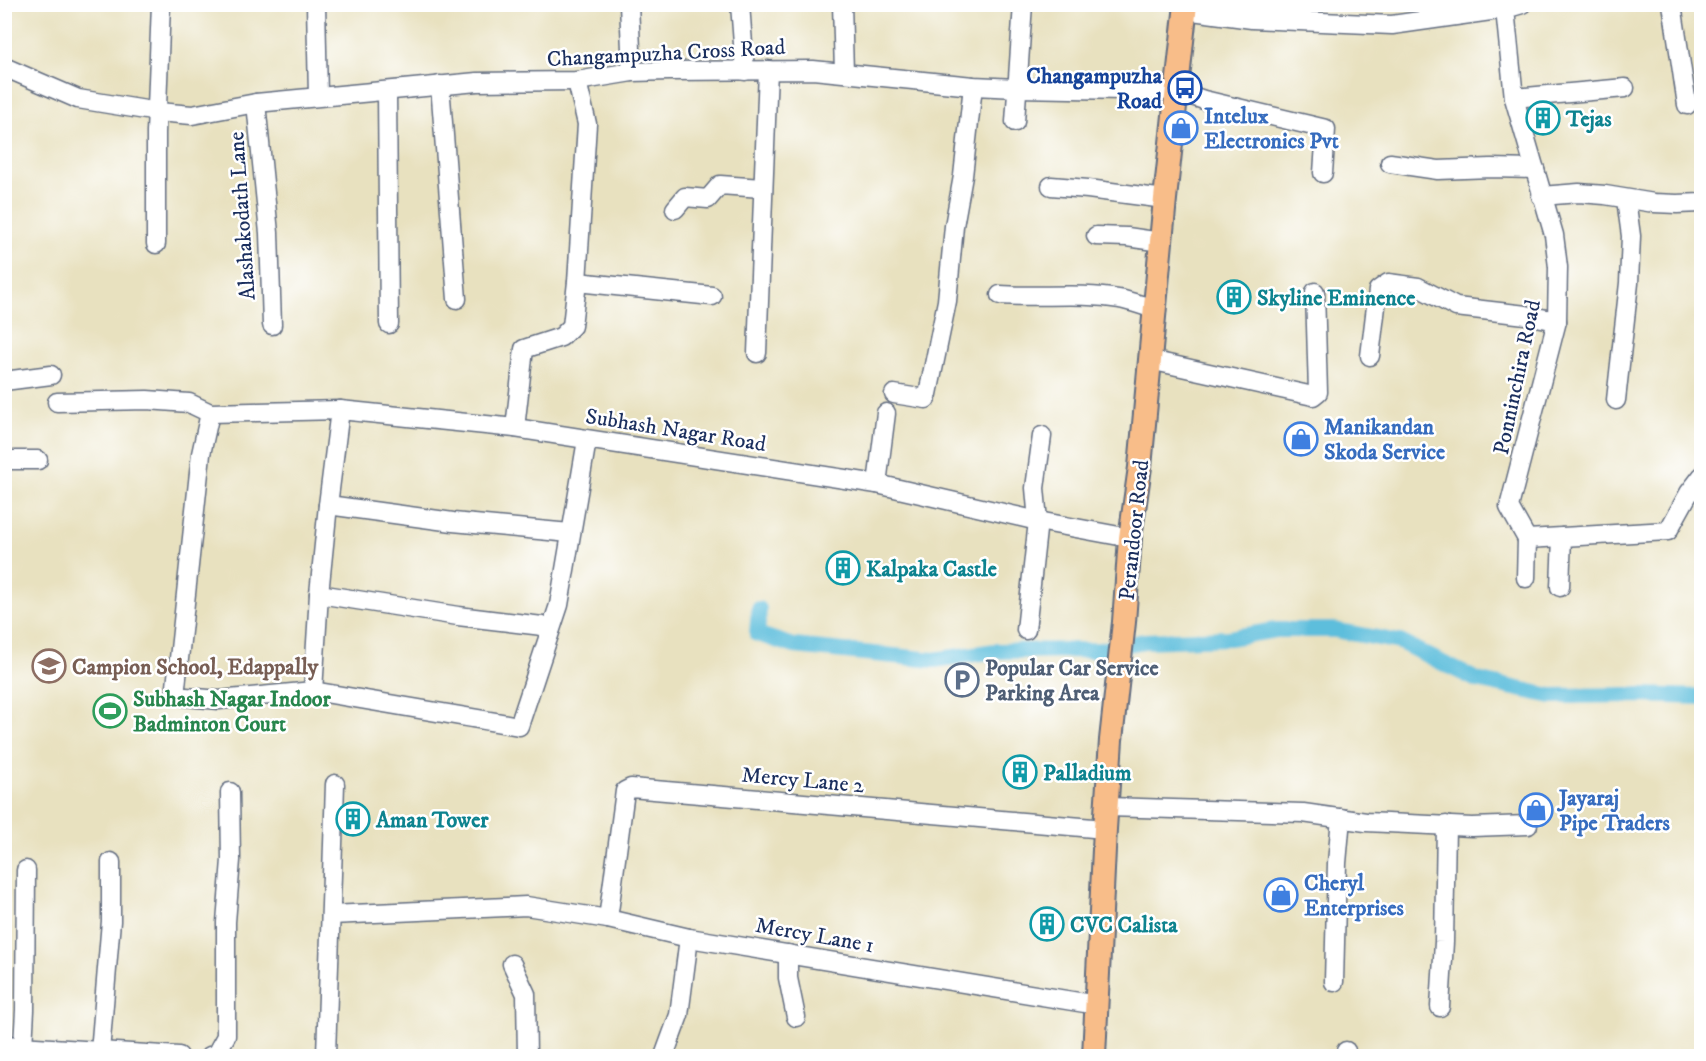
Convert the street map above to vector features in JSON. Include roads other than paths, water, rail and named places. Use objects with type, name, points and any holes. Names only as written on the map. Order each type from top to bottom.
[{"type":"main road","name":"Perandoor Road","points":[[1094,1056],[1112,740],[1130,538],[1140,467],[1186,7]]},
{"type":"street","points":[[156,244],[156,133],[161,4]]},
{"type":"street","points":[[316,4],[318,96]]},
{"type":"street","points":[[629,4],[632,72]]},
{"type":"street","points":[[740,4],[745,70]]},
{"type":"street","points":[[842,4],[844,72]]},
{"type":"street","points":[[1015,122],[1023,4]]},
{"type":"street","points":[[1672,4],[1687,105]]},
{"type":"street","points":[[1186,7],[1252,20],[1392,25],[1514,7]]},
{"type":"street","name":"Ponninchira Road","points":[[1514,7],[1514,98],[1554,236],[1558,267],[1557,321],[1509,507],[1527,539]]},
{"type":"street","name":"Changampuzha Cross Road","points":[[4,67],[78,99],[192,115],[256,103],[318,96],[477,82],[577,81],[632,72],[813,70],[973,86],[1178,92],[1326,129],[1323,173]]},
{"type":"street","points":[[757,353],[768,70]]},
{"type":"street","points":[[515,428],[525,349],[561,337],[572,326],[587,124],[577,81]]},
{"type":"street","points":[[440,85],[457,299]]},
{"type":"street","points":[[894,394],[926,399],[928,394],[947,301],[954,226],[963,176],[973,86]]},
{"type":"street","points":[[1514,98],[1625,88]]},
{"type":"street","points":[[387,91],[389,324]]},
{"type":"street","name":"Alashakodath Lane","points":[[256,103],[269,232],[272,325]]},
{"type":"street","points":[[1390,163],[1438,171],[1491,168],[1535,169]]},
{"type":"street","points":[[675,209],[685,197],[708,199],[720,185],[762,188]]},
{"type":"street","points":[[1052,186],[1165,199]]},
{"type":"street","points":[[1541,196],[1579,193],[1677,204],[1701,203]]},
{"type":"street","points":[[1616,400],[1631,247],[1626,199]]},
{"type":"street","points":[[1096,236],[1127,237],[1161,242]]},
{"type":"street","points":[[577,282],[712,296]]},
{"type":"street","points":[[1370,356],[1378,290],[1388,283],[1418,287],[1456,307],[1557,321]]},
{"type":"street","points":[[1150,360],[1313,396],[1318,392],[1315,292]]},
{"type":"street","points":[[1000,295],[1047,294],[1118,299],[1155,309]]},
{"type":"street","points":[[4,381],[51,375]]},
{"type":"street","points":[[57,402],[147,400],[189,403],[210,413],[201,454],[175,696],[219,700],[313,692],[519,726],[558,605],[587,440]]},
{"type":"street","points":[[313,692],[319,594],[340,410]]},
{"type":"street","name":"Subhash Nagar Road","points":[[210,413],[340,410],[515,428],[877,484],[1038,521],[1130,538]]},
{"type":"street","points":[[877,484],[886,413]]},
{"type":"street","points":[[1026,630],[1038,521],[1035,488],[1042,436]]},
{"type":"street","points":[[4,460],[38,460]]},
{"type":"street","points":[[1526,578],[1527,539],[1668,531],[1701,476]]},
{"type":"street","points":[[328,505],[453,522],[570,533]]},
{"type":"street","points":[[1560,587],[1562,537]]},
{"type":"street","points":[[319,594],[458,616],[551,627]]},
{"type":"street","points":[[326,1055],[335,784]]},
{"type":"street","name":"Mercy Lane 2","points":[[608,919],[625,791],[631,788],[1107,818]]},
{"type":"street","points":[[210,1056],[216,1054],[226,1036],[226,922],[231,860],[230,792]]},
{"type":"street","points":[[1107,818],[1302,813],[1366,822],[1472,827],[1528,825]]},
{"type":"street","points":[[1334,982],[1337,863],[1341,818]]},
{"type":"street","points":[[1440,1007],[1444,942],[1446,825]]},
{"type":"street","points":[[100,1052],[111,921],[111,862]]},
{"type":"street","points":[[23,1047],[26,870]]},
{"type":"street","name":"Mercy Lane 1","points":[[331,915],[526,906],[608,919],[689,938],[1097,1005]]},
{"type":"street","points":[[664,1056],[679,1015],[689,938]]},
{"type":"street","points":[[788,954],[788,978],[796,1017]]},
{"type":"street","points":[[512,964],[526,994],[527,1056]]},
{"type":"street","points":[[4,1045],[179,1056]]},
{"type":"waterway","points":[[759,609],[757,634],[794,646],[934,660],[995,651],[1100,650],[1144,641],[1229,638],[1276,630],[1334,630],[1400,642],[1477,680],[1551,696],[1702,697]]},
{"type":"place","name":"Changampuzha Road","points":[[1185,88]]},
{"type":"place","name":"Tejas","points":[[1543,118]]},
{"type":"place","name":"Intelux Electronics Pvt","points":[[1181,128]]},
{"type":"place","name":"Skyline Eminence","points":[[1234,297]]},
{"type":"place","name":"Manikandan Skoda Service","points":[[1301,439]]},
{"type":"place","name":"Kalpaka Castle","points":[[843,568]]},
{"type":"place","name":"Campion School, Edappally","points":[[49,666]]},
{"type":"place","name":"Popular Car Service Parking Area","points":[[962,680]]},
{"type":"place","name":"Subhash Nagar Indoor Badminton Court","points":[[110,711]]},
{"type":"place","name":"Palladium","points":[[1020,772]]},
{"type":"place","name":"Jayaraj Pipe Traders","points":[[1536,810]]},
{"type":"place","name":"Aman Tower","points":[[353,819]]},
{"type":"place","name":"Cheryl Enterprises","points":[[1281,895]]},
{"type":"place","name":"CVC Calista","points":[[1047,924]]}]
